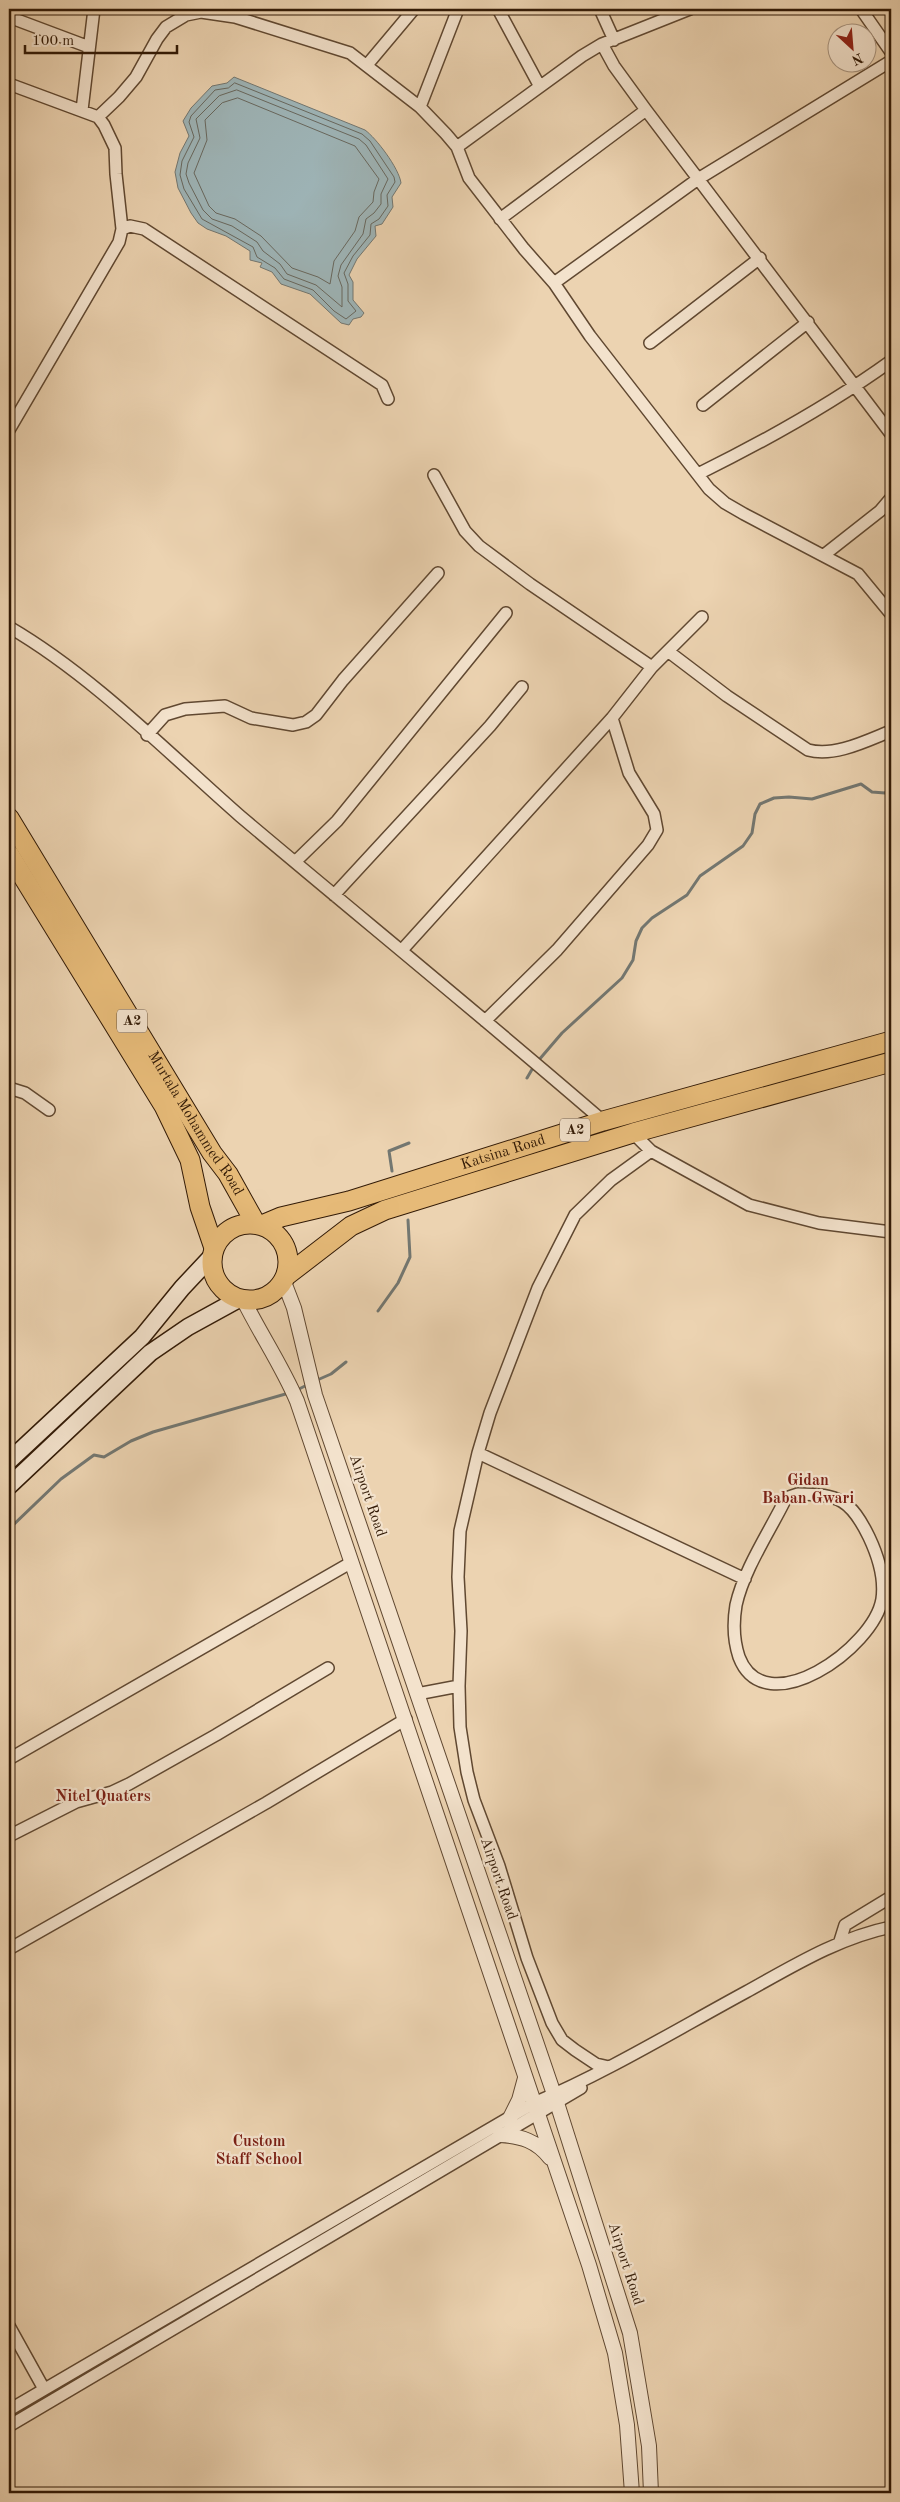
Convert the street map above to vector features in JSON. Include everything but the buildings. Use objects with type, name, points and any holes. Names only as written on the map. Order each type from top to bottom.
[{"type":"highway","name":"Murtala Mohammed Road","points":[[9,818],[212,1153],[228,1174],[259,1224]]},
{"type":"highway","name":"Murtala Mohammed Road","points":[[9,854],[164,1106],[180,1136],[190,1160],[200,1208],[213,1252]]},
{"type":"highway","name":"Katsina Road","points":[[259,1224],[349,1201],[603,1122],[891,1041]]},
{"type":"highway","name":"Katsina Road","points":[[285,1279],[351,1226],[368,1217],[632,1133],[891,1062]]},
{"type":"highway","name":"A2","points":[[259,1224],[276,1233],[284,1244],[288,1257],[285,1279],[269,1296],[242,1300],[225,1292],[217,1282],[212,1270],[213,1252],[222,1235],[233,1228],[259,1224]]},
{"type":"main road","points":[[9,1461],[142,1337],[213,1252]]},
{"type":"main road","points":[[9,1486],[150,1353],[188,1327],[242,1300]]},
{"type":"street","points":[[82,110],[94,9]]},
{"type":"street","points":[[367,65],[414,9]]},
{"type":"street","points":[[420,107],[458,9]]},
{"type":"street","points":[[498,9],[539,85]]},
{"type":"street","points":[[600,9],[614,40]]},
{"type":"street","points":[[456,147],[539,85],[602,44],[690,9]]},
{"type":"street","points":[[861,9],[891,52]]},
{"type":"street","points":[[98,117],[119,98],[136,77],[157,39],[166,27],[186,15],[201,12],[235,17],[350,53],[420,107],[456,147],[469,178],[500,219],[554,283],[590,336],[709,489],[725,503],[858,574],[891,614]]},
{"type":"street","points":[[9,17],[89,47]]},
{"type":"street","points":[[602,44],[614,66],[646,110],[760,258],[891,434]]},
{"type":"street","points":[[554,283],[698,179],[891,61]]},
{"type":"street","points":[[9,84],[98,117],[109,133],[115,148],[122,228],[119,242],[9,430]]},
{"type":"street","points":[[500,219],[646,110]]},
{"type":"street","points":[[122,228],[130,226],[144,229],[382,385],[388,399]]},
{"type":"street","points":[[650,343],[760,258]]},
{"type":"street","points":[[703,405],[808,322]]},
{"type":"street","points":[[698,474],[761,443],[856,386],[891,361]]},
{"type":"street","points":[[434,475],[464,532],[530,584],[652,667]]},
{"type":"street","points":[[824,555],[880,511],[891,498]]},
{"type":"street","points":[[147,734],[165,715],[185,709],[225,706],[251,718],[293,725],[306,722],[316,715],[343,680],[438,573]]},
{"type":"street","points":[[295,862],[337,821],[506,613]]},
{"type":"street","points":[[402,950],[612,718],[652,667],[702,617]]},
{"type":"street","points":[[9,627],[104,695],[295,862],[402,950],[603,1122]]},
{"type":"street","points":[[669,652],[727,696],[808,750],[819,752],[833,751],[891,731]]},
{"type":"street","points":[[334,895],[490,726],[522,687]]},
{"type":"street","points":[[485,1021],[557,950],[648,845],[657,830],[654,814],[629,773],[612,718]]},
{"type":"street","points":[[9,1088],[25,1093],[49,1110]]},
{"type":"street","points":[[632,1133],[652,1151],[749,1205],[819,1223],[891,1232]]},
{"type":"street","points":[[606,2068],[596,2064],[562,2040],[552,2023],[527,1958],[499,1866],[472,1791],[462,1740],[459,1686],[461,1631],[458,1577],[460,1532],[478,1453],[490,1413],[538,1288],[575,1216],[611,1180],[652,1151]]},
{"type":"street","name":"Airport Road","points":[[285,1279],[315,1395],[555,2099],[630,2333],[646,2428],[651,2493]]},
{"type":"street","points":[[242,1300],[286,1375],[297,1401],[406,1719],[589,2266],[615,2353],[627,2425],[632,2493]]},
{"type":"street","points":[[478,1453],[745,1579]]},
{"type":"street","points":[[798,1494],[822,1495],[847,1503],[862,1523],[879,1563],[883,1582],[882,1601],[870,1626],[852,1649],[822,1669],[778,1685],[759,1682],[744,1669],[733,1638],[736,1604],[745,1579],[786,1498],[798,1494]]},
{"type":"street","points":[[9,1759],[352,1562]]},
{"type":"street","points":[[9,1836],[76,1802],[112,1792],[129,1784],[328,1668]]},
{"type":"street","points":[[417,1694],[459,1686]]},
{"type":"street","points":[[9,1949],[266,1803],[406,1719]]},
{"type":"street","points":[[840,1941],[845,1925],[891,1897]]},
{"type":"street","points":[[9,2410],[510,2118],[535,2109],[592,2081],[606,2068],[840,1941],[891,1928]]},
{"type":"street","points":[[510,2118],[520,2100],[525,2077]]},
{"type":"street","points":[[9,2426],[389,2203],[500,2135],[535,2109]]},
{"type":"street","points":[[500,2135],[525,2139],[535,2144],[553,2162]]},
{"type":"street","points":[[9,2326],[44,2389]]},
{"type":"water","points":[[234,77],[365,130],[381,146],[396,170],[401,183],[392,197],[393,207],[382,224],[375,226],[376,236],[357,259],[349,275],[353,282],[353,300],[364,313],[361,317],[353,319],[349,325],[341,323],[310,294],[281,284],[272,272],[260,267],[262,263],[250,260],[250,251],[226,236],[207,229],[198,223],[178,188],[175,172],[180,153],[189,136],[183,121],[191,108],[212,86],[227,83]]},
{"type":"waterway","points":[[538,1061],[562,1033],[622,978],[633,960],[636,941],[642,928],[652,918],[687,895],[700,876],[743,846],[752,833],[755,814],[760,804],[774,798],[812,799],[861,784],[872,792],[885,793],[891,788]]},
{"type":"waterway","points":[[527,1078],[534,1066]]},
{"type":"waterway","points":[[392,1171],[389,1151],[409,1143]]},
{"type":"waterway","points":[[378,1311],[398,1283],[410,1257],[408,1220]]},
{"type":"waterway","points":[[315,1381],[331,1374],[346,1362]]},
{"type":"waterway","points":[[297,1390],[309,1384]]},
{"type":"waterway","points":[[9,1529],[61,1479],[94,1455],[104,1457],[131,1441],[153,1432],[289,1393]]},
{"type":"district","name":"Gidan Baban Gwari","points":[[808,1490]]},
{"type":"district","name":"Nitel Quaters","points":[[103,1797]]},
{"type":"district","name":"Custom Staff School","points":[[259,2151]]}]
